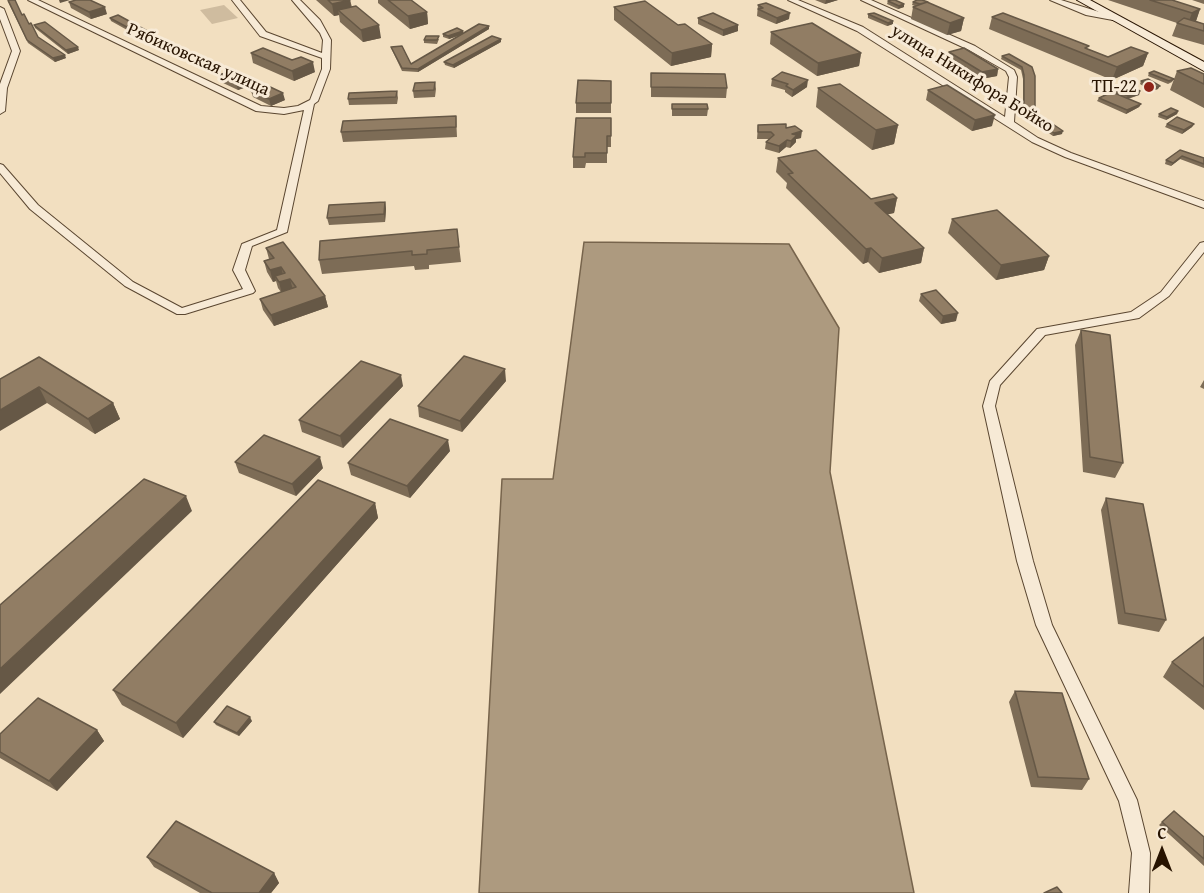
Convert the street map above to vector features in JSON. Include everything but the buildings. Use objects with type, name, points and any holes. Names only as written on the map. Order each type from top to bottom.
[{"type":"main road","points":[[1082,0],[1204,67]]},
{"type":"street","name":"Рябиковская улица","points":[[32,0],[259,109],[284,111],[310,104]]},
{"type":"street","points":[[236,0],[264,34],[327,57]]},
{"type":"street","points":[[0,167],[34,207],[129,284],[181,312],[249,291],[238,270],[247,244],[282,232],[310,104],[317,96],[323,80],[327,57],[327,40],[324,33],[296,0]]},
{"type":"street","name":"улица Никифора Бойко","points":[[792,0],[860,29],[1035,140],[1068,155],[1204,206]]},
{"type":"street","points":[[865,0],[972,48],[1010,70],[1013,77],[1009,124]]},
{"type":"street","points":[[1054,0],[1089,13],[1118,19]]},
{"type":"street","points":[[0,9],[16,51],[3,88],[0,111]]},
{"type":"street","points":[[1138,893],[1141,853],[1128,800],[1044,625],[1025,561],[989,406],[994,384],[1041,332],[1135,315],[1165,294],[1204,245]]},
{"type":"shaded area","points":[[224,5],[238,18],[212,24],[200,10]]},
{"type":"shaded area","points":[[584,242],[789,244],[839,328],[830,472],[914,893],[479,893],[502,479],[553,479]]},
{"type":"place","name":"ТП-22","points":[[1149,87]]}]
